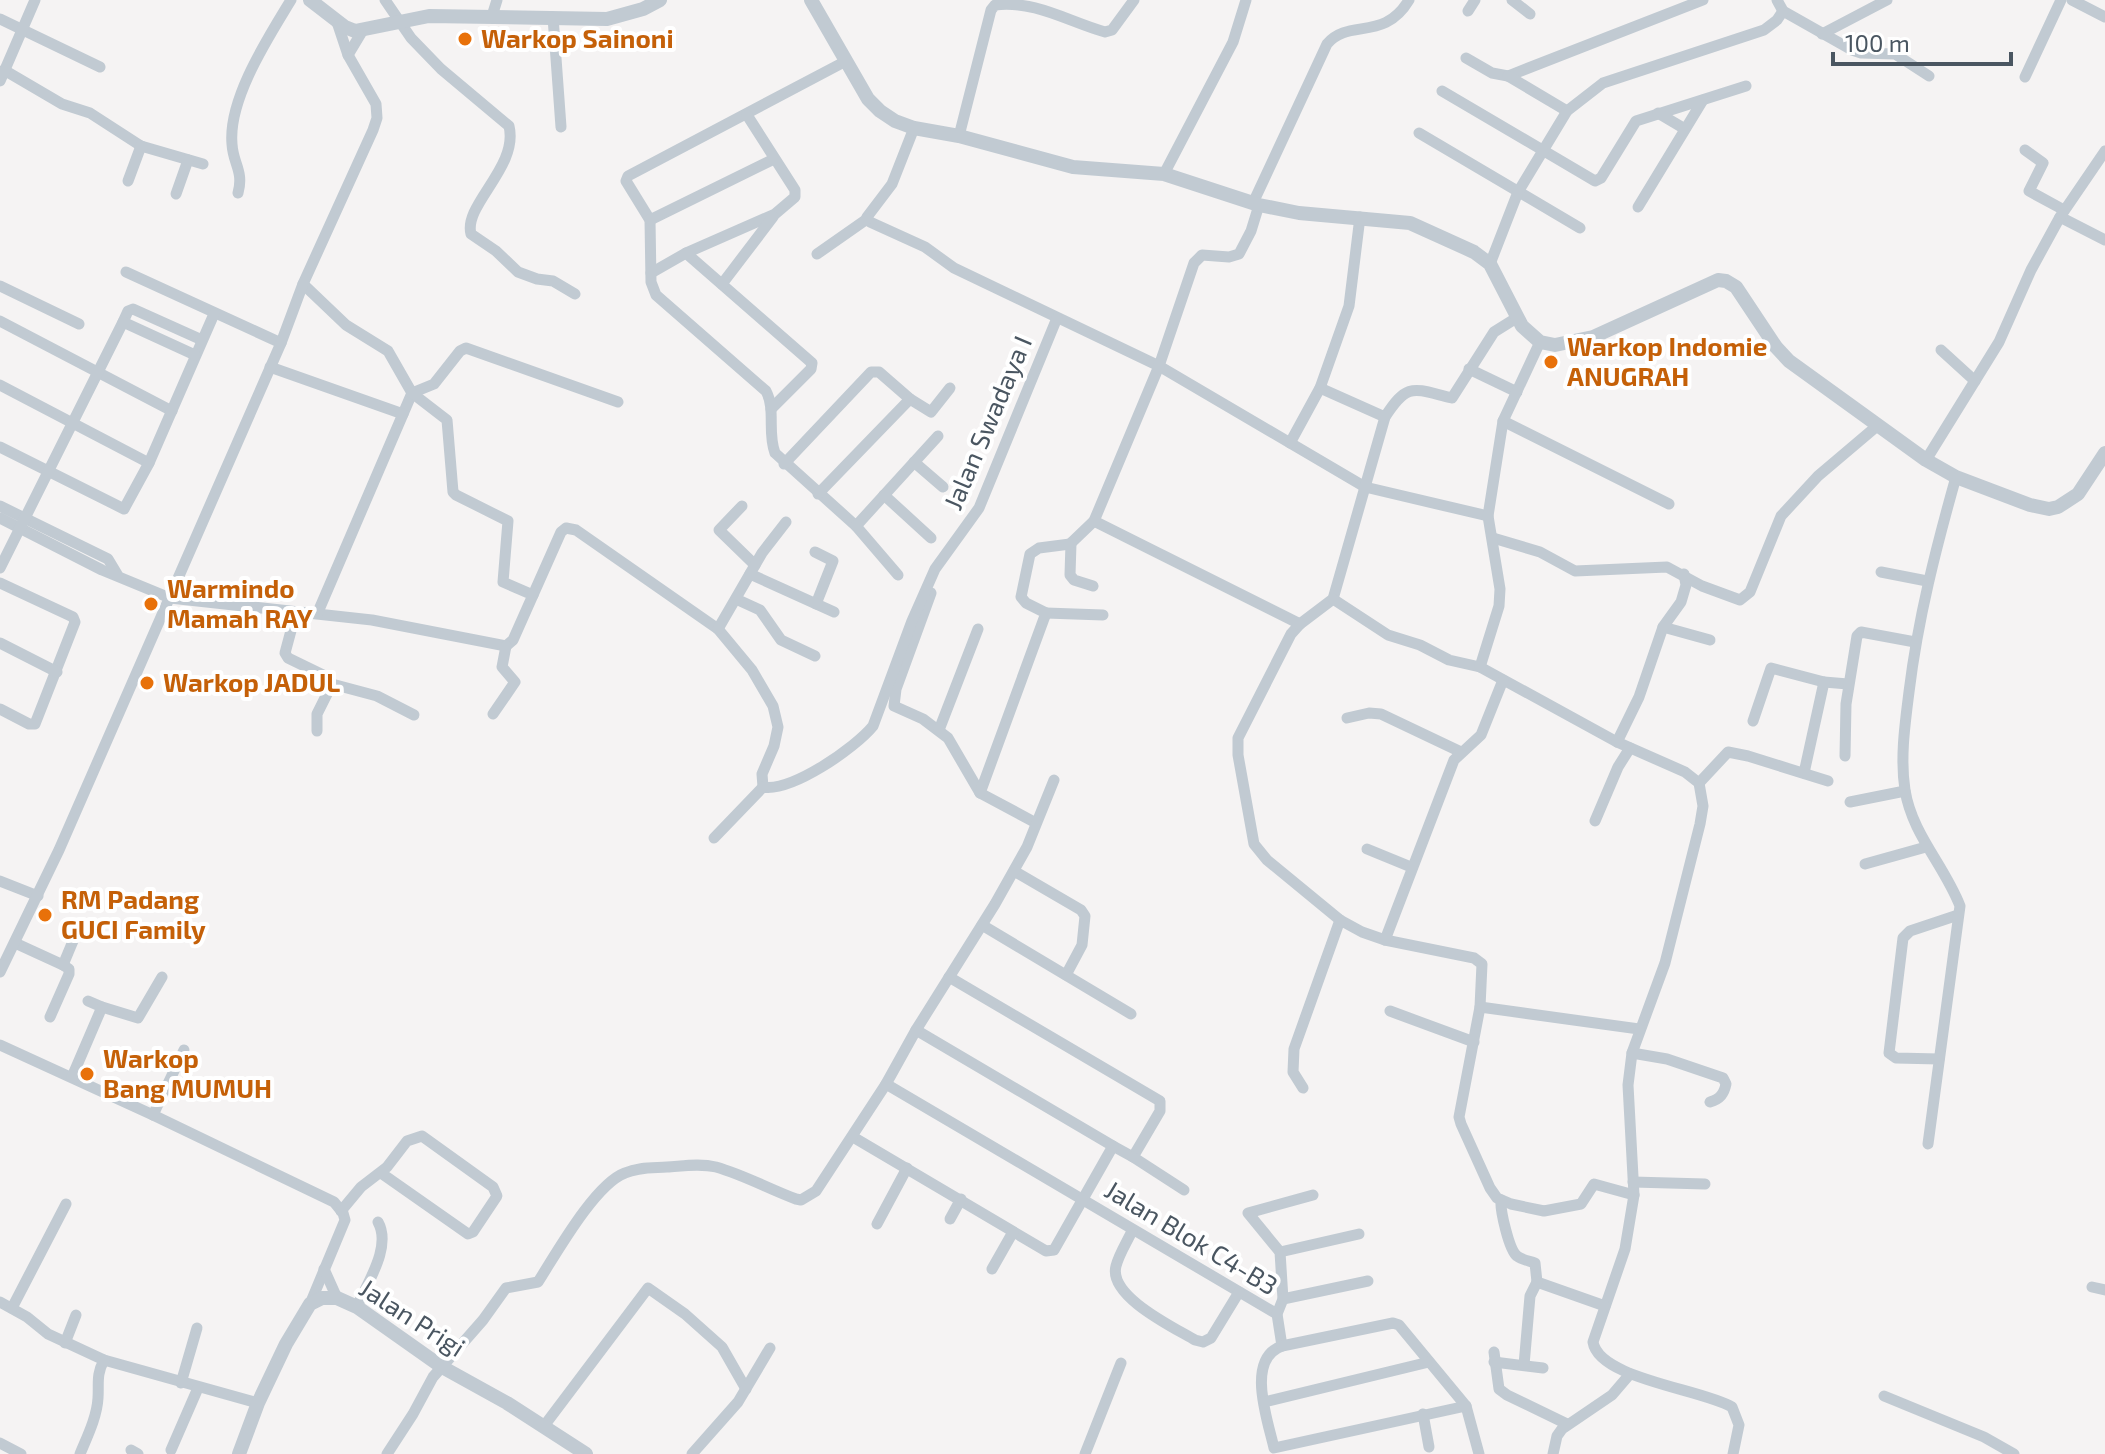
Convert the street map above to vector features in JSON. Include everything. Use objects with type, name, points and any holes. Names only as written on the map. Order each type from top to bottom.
[{"type":"street","points":[[35,0],[2,76],[62,104],[90,113],[141,146],[203,164]]},
{"type":"street","points":[[238,193],[242,180],[232,144],[235,117],[248,74],[291,0]]},
{"type":"street","points":[[310,0],[351,30],[429,16],[607,19],[626,7],[660,0]]},
{"type":"street","points":[[385,0],[411,38],[441,69],[509,126],[510,140],[505,161],[473,216],[469,227],[471,234],[496,251],[518,272],[553,281],[575,294]]},
{"type":"street","points":[[492,16],[497,0]]},
{"type":"street","points":[[811,0],[868,99],[895,121],[914,128],[959,136],[1073,167],[1164,174],[1256,204],[1299,213],[1410,223],[1474,252],[1490,264],[1529,335],[1540,342],[1555,345],[1593,337],[1722,280],[1736,287],[1776,347],[1789,361],[1877,426],[1956,477],[2030,505],[2049,509],[2058,507],[2078,494],[2105,453]]},
{"type":"street","points":[[959,136],[993,7],[1003,3],[1045,3],[1105,32],[1112,30],[1134,0]]},
{"type":"street","points":[[1164,174],[1233,42],[1246,0]]},
{"type":"street","points":[[1103,615],[1046,613],[1026,603],[1021,597],[1027,562],[1034,551],[1071,543],[1094,521],[1159,366],[1197,257],[1239,254],[1251,231],[1256,204],[1327,44],[1339,34],[1372,29],[1390,21],[1409,0]]},
{"type":"street","points":[[1468,11],[1475,0]]},
{"type":"street","points":[[1512,0],[1530,14]]},
{"type":"street","points":[[1508,76],[1703,0]]},
{"type":"street","points":[[1822,34],[1887,0]]},
{"type":"street","points":[[2025,77],[2061,0]]},
{"type":"street","points":[[2072,0],[2105,17]]},
{"type":"street","points":[[1490,264],[1518,192],[1567,111],[1603,83],[1764,30],[1777,20],[1780,3],[1822,34],[1857,52],[1895,54],[1929,76]]},
{"type":"street","points":[[553,17],[561,127]]},
{"type":"street","points":[[0,19],[100,67]]},
{"type":"street","points":[[0,972],[38,896],[170,598],[377,118],[376,104],[348,55],[337,22]]},
{"type":"street","points":[[348,55],[373,28]]},
{"type":"street","points":[[1466,58],[1496,75],[1508,76],[1567,111]]},
{"type":"street","points":[[846,61],[628,176],[626,181],[650,220],[651,282],[656,295],[762,387],[770,399],[771,445],[784,464],[856,526],[898,575]]},
{"type":"street","points":[[1442,91],[1597,181],[1633,123],[1746,86]]},
{"type":"street","points":[[1638,207],[1703,100]]},
{"type":"street","points":[[1658,113],[1685,129]]},
{"type":"street","points":[[722,284],[775,214],[796,194],[747,115]]},
{"type":"street","points":[[817,254],[867,219],[892,184],[914,128]]},
{"type":"street","points":[[1419,133],[1580,228]]},
{"type":"street","points":[[128,181],[141,146]]},
{"type":"street","points":[[2025,150],[2043,163],[2029,191],[2105,240]]},
{"type":"street","points":[[1926,460],[1999,342],[2031,270],[2062,213],[2105,151]]},
{"type":"street","points":[[650,220],[774,159]]},
{"type":"street","points":[[176,194],[188,160]]},
{"type":"street","points":[[651,273],[686,253],[775,214]]},
{"type":"street","points":[[1290,443],[1320,388],[1349,306],[1360,217]]},
{"type":"street","points":[[867,219],[883,230],[925,247],[954,268],[1159,366],[1365,487],[1488,516]]},
{"type":"street","points":[[686,253],[812,363],[811,369],[771,409]]},
{"type":"street","points":[[126,272],[281,343]]},
{"type":"street","points":[[303,284],[346,325],[388,351],[447,420],[453,492],[508,521],[503,582],[533,595]]},
{"type":"street","points":[[0,286],[79,324]]},
{"type":"street","points":[[0,568],[128,311],[133,309],[202,340]]},
{"type":"street","points":[[0,447],[124,509],[149,463],[214,314]]},
{"type":"street","points":[[1518,317],[1494,332],[1452,398],[1409,390],[1399,395],[1385,417],[1333,599],[1291,634],[1241,728],[1238,755],[1254,844],[1267,860],[1340,920],[1385,940],[1479,960],[1482,964],[1480,1007],[1459,1117],[1490,1188],[1501,1200],[1527,1209],[1552,1211],[1581,1204],[1596,1184],[1634,1195]]},
{"type":"street","name":"Jalan Swadaya I","points":[[763,787],[771,788],[800,779],[863,737],[873,726],[935,569],[979,508],[1057,318]]},
{"type":"street","points":[[0,321],[172,411]]},
{"type":"street","points":[[123,322],[195,355]]},
{"type":"street","points":[[1480,667],[1499,606],[1500,589],[1488,516],[1503,421],[1540,342]]},
{"type":"street","points":[[318,612],[403,414],[420,390],[441,378],[460,351],[472,348],[618,402]]},
{"type":"street","points":[[1941,350],[1975,381]]},
{"type":"street","points":[[270,367],[403,414]]},
{"type":"street","points":[[1469,369],[1517,392]]},
{"type":"street","points":[[784,464],[871,372],[879,372],[910,399],[931,412],[950,388]]},
{"type":"street","points":[[0,385],[149,463]]},
{"type":"street","points":[[1320,388],[1385,417]]},
{"type":"street","points":[[818,494],[910,399]]},
{"type":"street","points":[[1503,421],[1669,504]]},
{"type":"street","points":[[1493,538],[1540,552],[1575,571],[1667,567],[1702,586],[1740,600],[1747,596],[1781,516],[1818,476],[1877,426]]},
{"type":"street","points":[[856,526],[938,436]]},
{"type":"street","points":[[914,462],[943,487]]},
{"type":"street","points":[[1928,1144],[1960,906],[1953,889],[1926,847],[1905,791],[1905,731],[1915,642],[1927,581],[1956,477]]},
{"type":"street","points":[[884,495],[931,538]]},
{"type":"street","points":[[0,506],[22,523]]},
{"type":"street","points":[[742,506],[719,530],[752,570],[834,612]]},
{"type":"street","points":[[0,518],[22,523],[108,559],[117,575],[170,598],[318,612],[398,624],[506,646]]},
{"type":"street","points":[[1094,521],[1300,624]]},
{"type":"street","points":[[718,629],[774,535],[786,522]]},
{"type":"street","points":[[493,714],[515,682],[502,667],[506,646],[513,640],[561,532],[571,528],[718,629],[766,692],[777,718],[777,734],[762,774],[763,787],[714,838]]},
{"type":"street","points":[[1071,543],[1070,575],[1074,580],[1093,586]]},
{"type":"street","points":[[815,552],[833,561],[816,604]]},
{"type":"street","points":[[935,569],[928,603],[893,701],[897,709],[923,719],[939,730],[952,745],[980,793],[1035,827]]},
{"type":"street","points":[[1881,572],[1927,581]]},
{"type":"street","points":[[1617,742],[1639,697],[1663,627],[1681,602],[1686,585],[1684,574]]},
{"type":"street","points":[[0,583],[73,617],[75,622],[35,724],[0,709]]},
{"type":"street","points":[[736,599],[760,610],[781,640],[815,656]]},
{"type":"street","points":[[1333,599],[1388,635],[1420,645],[1449,660],[1480,667],[1617,742],[1685,772],[1699,783],[1703,806],[1700,824],[1665,963],[1632,1053],[1628,1085],[1634,1195],[1625,1249],[1593,1342],[1594,1351],[1601,1358],[1630,1374],[1732,1407],[1739,1425],[1733,1454]]},
{"type":"street","points":[[296,612],[285,653],[288,658],[323,675],[332,684],[377,696],[414,715]]},
{"type":"street","points":[[980,793],[1046,613]]},
{"type":"street","points":[[1663,627],[1710,640]]},
{"type":"street","points":[[939,730],[978,629]]},
{"type":"street","points":[[1845,756],[1848,684],[1857,636],[1861,632],[1915,642]]},
{"type":"street","points":[[0,643],[57,672]]},
{"type":"street","points":[[1753,721],[1771,668],[1824,682],[1848,684]]},
{"type":"street","points":[[1385,940],[1454,760],[1481,735],[1503,680]]},
{"type":"street","points":[[1804,773],[1824,682]]},
{"type":"street","points":[[317,731],[317,714],[332,684]]},
{"type":"street","points":[[1347,718],[1381,714],[1461,752]]},
{"type":"street","points":[[1595,821],[1618,767],[1630,748]]},
{"type":"street","points":[[1699,783],[1728,752],[1828,781]]},
{"type":"street","points":[[387,1454],[442,1367],[506,1288],[538,1282],[581,1217],[603,1189],[622,1173],[697,1164],[714,1166],[801,1200],[816,1191],[886,1084],[1014,871],[1054,780]]},
{"type":"street","points":[[1850,802],[1905,791]]},
{"type":"street","points":[[1865,864],[1926,847]]},
{"type":"street","points":[[1367,849],[1411,867]]},
{"type":"street","points":[[1014,871],[1081,910],[1085,916],[1082,945],[1066,975]]},
{"type":"street","points":[[0,881],[38,896]]},
{"type":"street","points":[[1939,1059],[1896,1058],[1889,1053],[1901,948],[1903,938],[1910,931],[1958,915]]},
{"type":"street","points":[[1303,1088],[1293,1072],[1294,1049],[1340,920]]},
{"type":"street","points":[[982,925],[1131,1014]]},
{"type":"street","points":[[63,965],[78,929]]},
{"type":"street","points":[[15,943],[69,969],[50,1017]]},
{"type":"street","points":[[88,1001],[138,1018],[162,977]]},
{"type":"street","points":[[949,977],[1160,1101],[1160,1111],[1133,1157]]},
{"type":"street","points":[[72,1077],[102,1007]]},
{"type":"street","points":[[1480,1007],[1639,1029]]},
{"type":"street","points":[[1390,1011],[1474,1042]]},
{"type":"street","points":[[916,1030],[1184,1190]]},
{"type":"street","points":[[0,1045],[324,1196],[341,1211],[345,1220],[342,1231],[310,1304],[286,1344],[258,1403],[239,1454]]},
{"type":"street","points":[[153,1115],[184,1050]]},
{"type":"street","points":[[1632,1053],[1667,1059],[1723,1078],[1726,1084],[1723,1094],[1710,1102]]},
{"type":"street","name":"Jalan Blok C4-B3","points":[[886,1084],[1277,1314]]},
{"type":"street","points":[[341,1211],[361,1187],[381,1173],[407,1141],[422,1136],[493,1187],[497,1196],[473,1232],[468,1234],[381,1173]]},
{"type":"street","points":[[853,1137],[1050,1252],[1113,1146]]},
{"type":"street","points":[[877,1224],[907,1168]]},
{"type":"street","points":[[1633,1182],[1705,1184]]},
{"type":"street","points":[[1282,1346],[1277,1314],[1283,1299],[1280,1252],[1249,1216],[1250,1211],[1313,1195]]},
{"type":"street","points":[[950,1219],[961,1199]]},
{"type":"street","points":[[1501,1200],[1513,1250],[1517,1257],[1535,1263],[1537,1282],[1530,1296],[1524,1365]]},
{"type":"street","points":[[12,1308],[66,1204]]},
{"type":"street","points":[[357,1307],[382,1249],[383,1237],[378,1222]]},
{"type":"street","points":[[1132,1231],[1115,1268],[1118,1282],[1127,1297],[1195,1340],[1203,1342],[1211,1338],[1239,1292]]},
{"type":"street","points":[[992,1269],[1013,1232]]},
{"type":"street","points":[[1280,1252],[1359,1234]]},
{"type":"street","points":[[324,1269],[337,1298]]},
{"type":"street","points":[[1283,1299],[1368,1281]]},
{"type":"street","points":[[1537,1282],[1605,1306]]},
{"type":"street","points":[[2092,1287],[2105,1290]]},
{"type":"street","points":[[544,1426],[648,1288],[685,1314],[722,1347],[746,1389]]},
{"type":"street","name":"Jalan Prigi","points":[[310,1304],[322,1298],[337,1298],[357,1307],[442,1367],[586,1454]]},
{"type":"street","points":[[0,1302],[65,1343],[104,1360],[258,1403]]},
{"type":"street","points":[[65,1343],[76,1315]]},
{"type":"street","points":[[1466,1406],[1275,1451],[1260,1376],[1269,1355],[1282,1346],[1393,1323],[1404,1331],[1466,1406],[1479,1454]]},
{"type":"street","points":[[181,1383],[197,1328]]},
{"type":"street","points":[[692,1454],[746,1389],[770,1348]]},
{"type":"street","points":[[1543,1368],[1494,1357],[1499,1389],[1567,1424]]},
{"type":"street","points":[[80,1454],[98,1400],[98,1370],[104,1360]]},
{"type":"street","points":[[1264,1402],[1429,1362]]},
{"type":"street","points":[[1085,1454],[1121,1363]]},
{"type":"street","points":[[1553,1454],[1557,1436],[1567,1424],[1612,1395],[1630,1374]]},
{"type":"street","points":[[171,1450],[198,1388]]},
{"type":"street","points":[[1884,1396],[1984,1437],[2014,1454]]},
{"type":"street","points":[[1423,1414],[1429,1447]]},
{"type":"street","points":[[0,1443],[21,1454]]},
{"type":"place","name":"Warkop Sainoni","points":[[465,39]]},
{"type":"place","name":"Warkop Indomie ANUGRAH","points":[[1551,362]]},
{"type":"place","name":"Warmindo Mamah RAY","points":[[151,604]]},
{"type":"place","name":"Warkop JADUL","points":[[147,683]]},
{"type":"place","name":"RM Padang GUCI Family","points":[[45,915]]},
{"type":"place","name":"Warkop Bang MUMUH","points":[[87,1074]]}]
